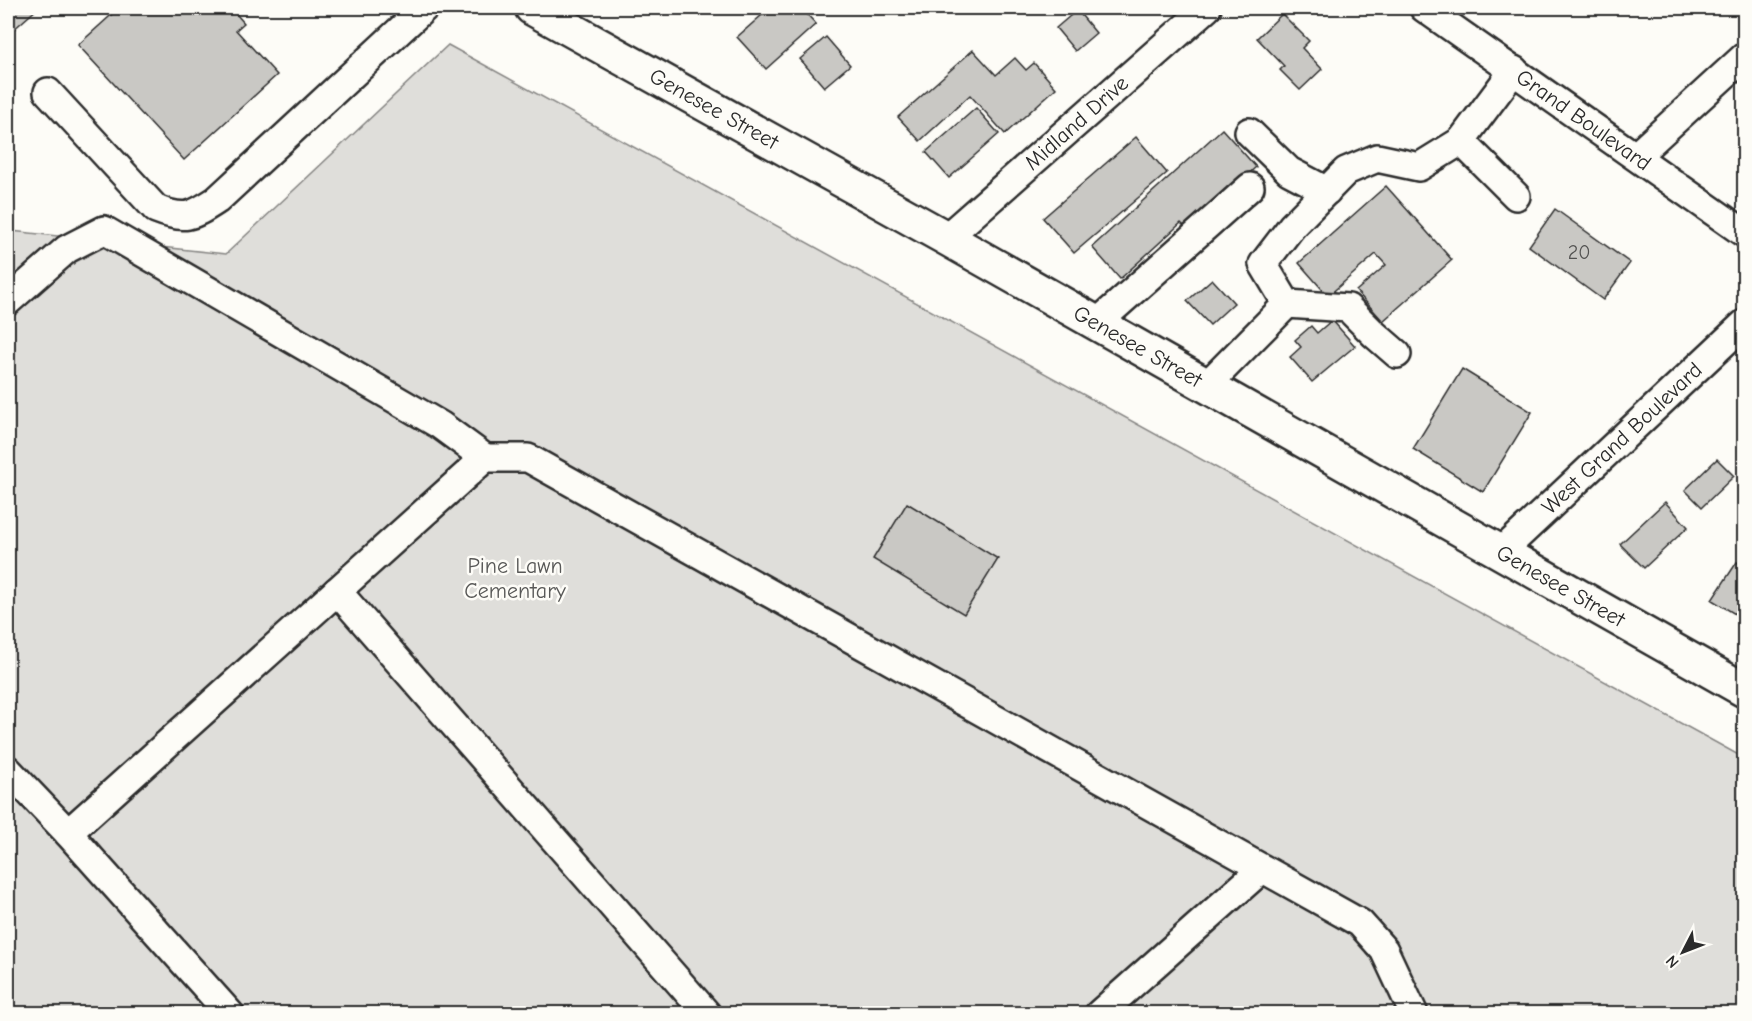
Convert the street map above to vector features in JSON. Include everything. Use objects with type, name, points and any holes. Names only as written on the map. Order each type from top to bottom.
[{"type":"main road","name":"Genesee Street","points":[[531,8],[946,238],[1744,690]]},
{"type":"street","points":[[48,92],[156,209],[173,216],[192,215],[217,200],[424,8]]},
{"type":"street","name":"Midland Drive","points":[[946,238],[1208,8]]},
{"type":"street","name":"Grand Boulevard","points":[[1424,8],[1744,233]]},
{"type":"street","points":[[1636,156],[1744,57]]},
{"type":"street","points":[[1287,304],[1263,264],[1292,226],[1346,171],[1377,158],[1419,167],[1461,141],[1514,70]]},
{"type":"street","points":[[1249,132],[1289,171],[1327,191]]},
{"type":"street","points":[[1461,141],[1516,196]]},
{"type":"street","points":[[1097,323],[1250,187]]},
{"type":"street","points":[[8,301],[67,249],[104,230],[440,425],[484,458],[528,458],[1360,923],[1384,950],[1414,1014]]},
{"type":"street","points":[[1287,304],[1348,309],[1397,354]]},
{"type":"street","points":[[1207,385],[1287,304]]},
{"type":"street","name":"West Grand Boulevard","points":[[1500,552],[1744,324]]},
{"type":"street","points":[[68,833],[484,458]]},
{"type":"street","points":[[337,591],[707,1014]]},
{"type":"street","points":[[8,770],[68,833],[230,1014]]},
{"type":"street","points":[[1099,1014],[1262,869]]},
{"type":"green space","name":"Pine Lawn Cementary","points":[[448,45],[1744,758],[1744,1013],[8,1013],[8,228],[11,231],[226,254]]},
{"type":"building","points":[[8,8],[38,8],[12,31],[8,26]]},
{"type":"building","points":[[119,8],[231,8],[244,23],[236,30],[277,75],[184,160],[78,45]]},
{"type":"building","points":[[770,8],[801,8],[816,24],[766,69],[737,37]]},
{"type":"building","points":[[1077,10],[1096,33],[1075,51],[1056,28]]},
{"type":"building","points":[[1282,14],[1309,41],[1302,48],[1322,69],[1300,90],[1280,70],[1284,66],[1257,38]]},
{"type":"building","points":[[826,37],[850,65],[824,87],[800,59]]},
{"type":"building","points":[[973,50],[996,75],[1015,58],[1026,70],[1034,63],[1056,88],[1005,134],[970,95],[920,141],[898,117]]},
{"type":"building","points":[[976,108],[999,134],[949,178],[926,152]]},
{"type":"building","points":[[1222,129],[1256,167],[1187,229],[1181,223],[1120,279],[1092,247]]},
{"type":"building","points":[[1136,137],[1167,173],[1074,253],[1043,218]]},
{"type":"building","points":[[1386,186],[1452,260],[1383,321],[1356,291],[1386,265],[1376,254],[1328,296],[1299,263]]},
{"type":"building","points":[[1555,209],[1630,263],[1603,300],[1529,246]]},
{"type":"building","points":[[1212,279],[1234,303],[1210,325],[1187,301]]},
{"type":"building","points":[[1332,320],[1355,346],[1312,382],[1290,357],[1301,347],[1295,340],[1311,326],[1317,333]]},
{"type":"building","points":[[1462,369],[1532,412],[1483,492],[1413,449]]},
{"type":"building","points":[[1717,459],[1734,476],[1702,507],[1685,490]]},
{"type":"building","points":[[1665,502],[1688,527],[1644,568],[1620,544]]},
{"type":"building","points":[[907,503],[998,559],[964,614],[873,559]]},
{"type":"building","points":[[1737,562],[1744,566],[1744,610],[1740,617],[1712,600]]}]
